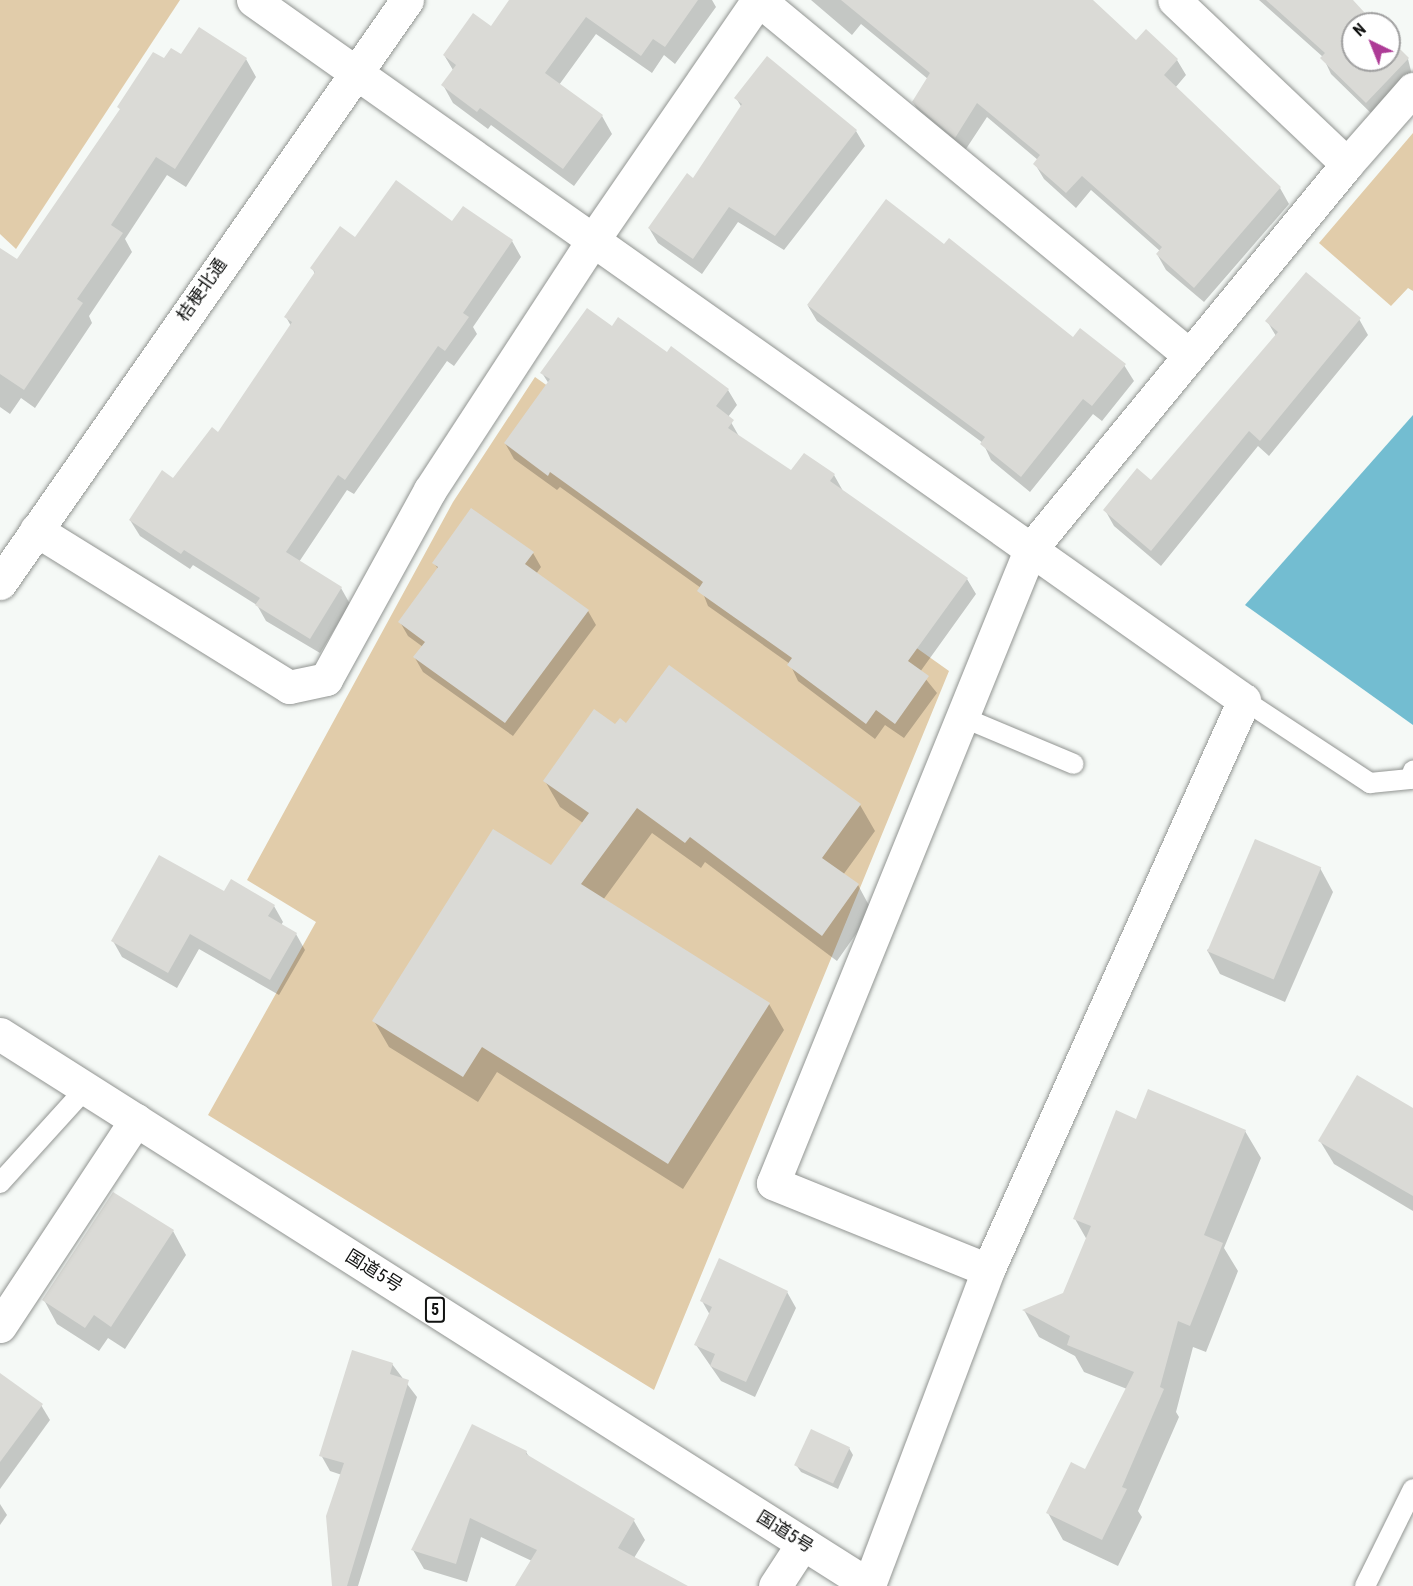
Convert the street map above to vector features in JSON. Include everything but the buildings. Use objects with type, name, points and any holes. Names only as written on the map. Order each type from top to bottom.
[{"type":"main road","points":[[253,0],[1244,700],[988,1270],[870,1585]]},
{"type":"main road","name":"桔梗北通","points":[[0,583],[407,0]]},
{"type":"main road","points":[[36,530],[289,687],[326,679],[430,490],[593,240],[758,0],[1189,355]]},
{"type":"main road","points":[[1174,0],[1347,164]]},
{"type":"main road","points":[[988,1270],[773,1183],[1030,550],[1347,164],[1413,89]]},
{"type":"main road","name":"国道5号","points":[[0,1034],[870,1585]]},
{"type":"main road","points":[[0,1326],[136,1120]]},
{"type":"main road","points":[[775,1586],[802,1543]]},
{"type":"lane","points":[[1244,700],[1370,783],[1410,779],[1413,771]]},
{"type":"lane","points":[[962,717],[1074,764]]},
{"type":"lane","points":[[0,1182],[86,1088]]},
{"type":"lane","points":[[1365,1586],[1413,1489]]},
{"type":"shaded area","points":[[0,0],[180,0],[16,249],[0,234]]},
{"type":"shaded area","points":[[1413,133],[1413,291],[1408,288],[1391,306],[1319,243]]},
{"type":"shaded area","points":[[535,377],[949,671],[654,1390],[208,1115],[316,922],[247,880],[453,502]]},
{"type":"water","points":[[1413,415],[1413,725],[1245,605]]}]
